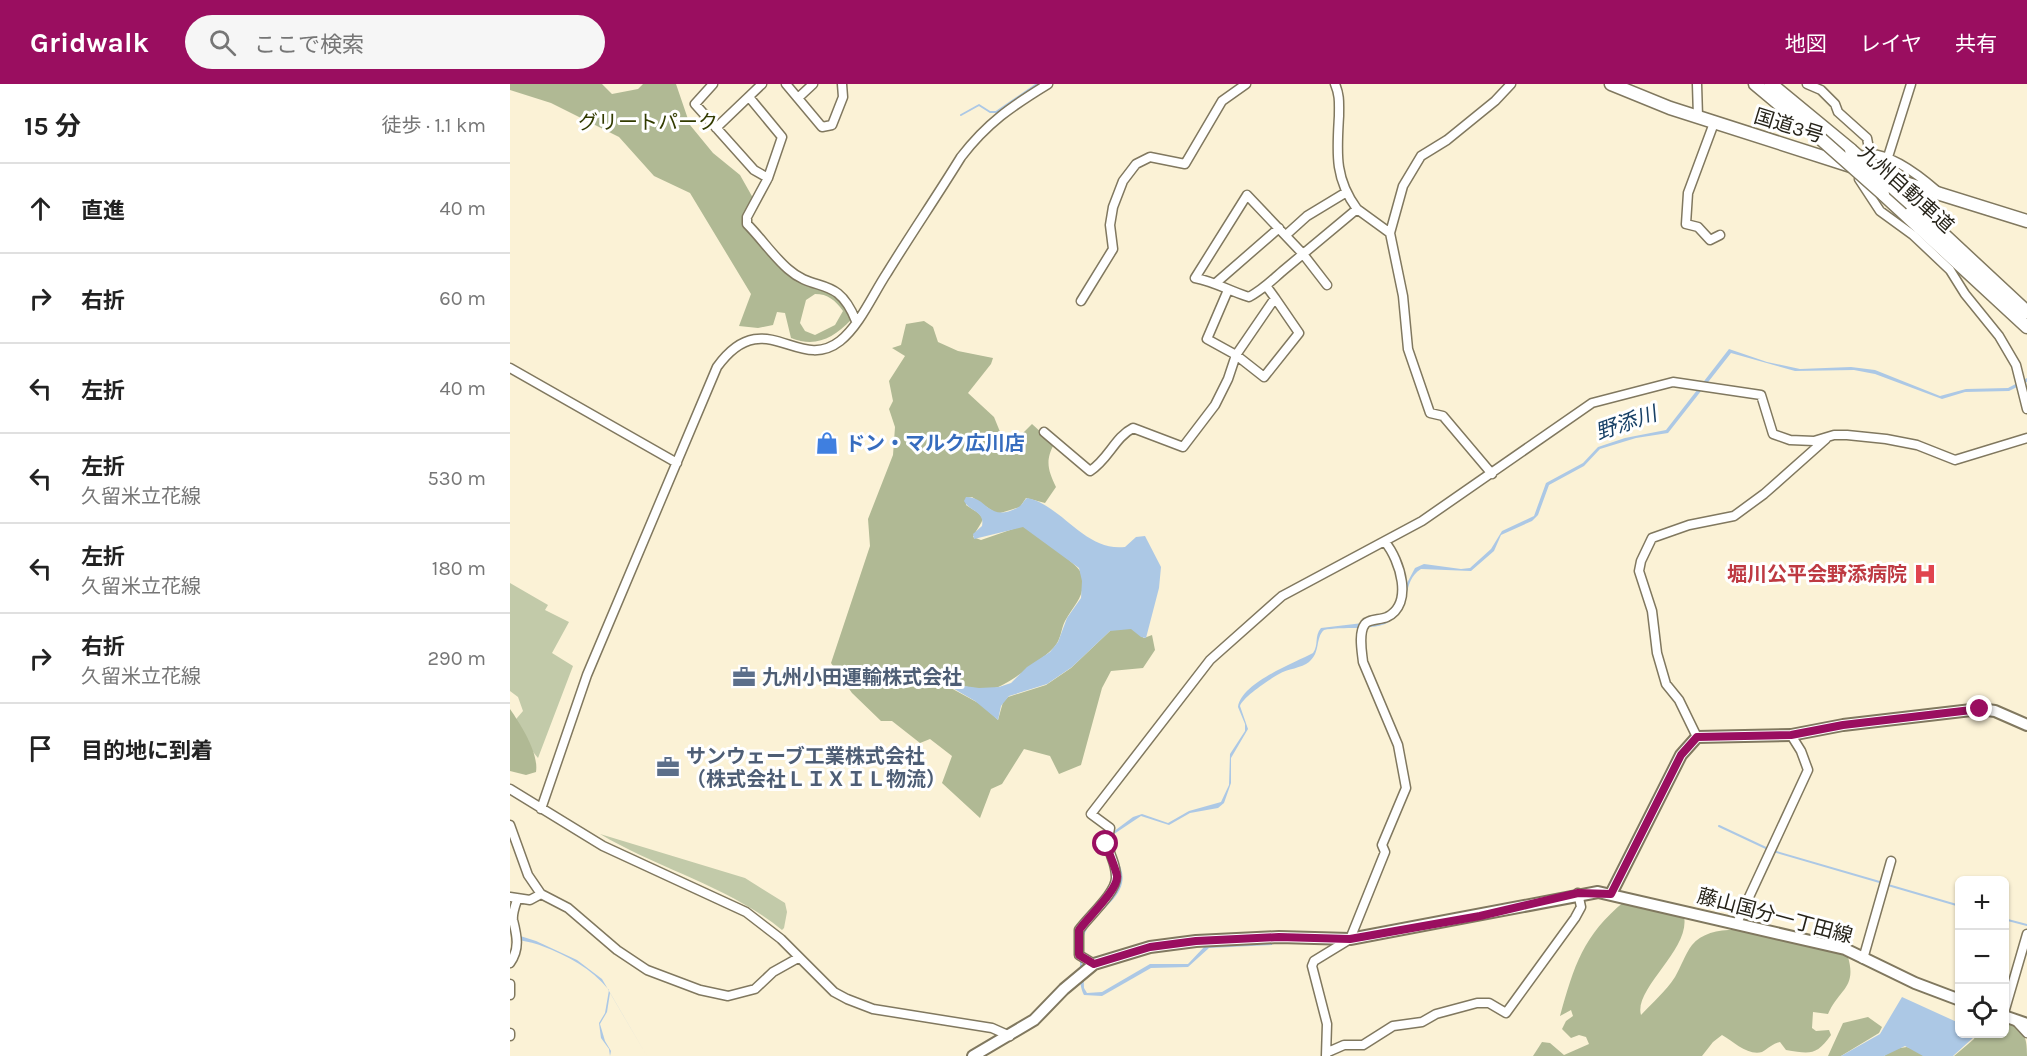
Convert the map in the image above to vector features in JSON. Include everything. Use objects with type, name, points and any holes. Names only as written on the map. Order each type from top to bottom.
[{"type":"highway","name":"国道3号","points":[[1611,84],[1714,123],[2027,221]]},
{"type":"highway","name":"九州自動車道","points":[[1755,84],[1883,194],[2027,327]]},
{"type":"highway","name":"九州自動車道","points":[[1771,84],[1851,150],[2027,312]]},
{"type":"main road","points":[[1611,894],[1681,755],[1697,737],[1791,735],[1843,725],[1970,710],[1995,711],[2027,724]]},
{"type":"main road","name":"藤山国分一丁田線","points":[[1094,964],[1150,947],[1196,941],[1279,937],[1350,939],[1480,916],[1578,893],[1611,894],[1809,939],[1845,950],[1915,983],[1955,998]]},
{"type":"main road","points":[[973,1056],[1034,1020],[1064,988],[1094,964]]},
{"type":"main road","points":[[2009,1016],[2027,1024]]},
{"type":"street","points":[[716,128],[762,84]]},
{"type":"street","points":[[786,84],[822,127],[832,125],[843,96],[842,84]]},
{"type":"street","points":[[798,98],[813,84]]},
{"type":"street","points":[[541,809],[586,675],[717,367],[727,353],[740,343],[754,338],[768,338],[811,350],[827,348],[840,341],[856,321],[960,157],[976,136],[1013,105],[1048,84]]},
{"type":"street","points":[[1082,301],[1113,249],[1110,225],[1113,207],[1124,181],[1136,164],[1150,157],[1185,164],[1222,101],[1246,84]]},
{"type":"street","points":[[1335,84],[1341,99],[1338,172],[1345,193],[1357,209],[1390,233]]},
{"type":"street","points":[[1492,474],[1443,416],[1430,414],[1408,349],[1403,296],[1390,233],[1403,186],[1421,156],[1447,140],[1511,84]]},
{"type":"street","points":[[1697,84],[1698,117]]},
{"type":"street","points":[[1807,84],[1821,87],[1835,104],[1838,112],[1867,138],[1870,154]]},
{"type":"street","points":[[1887,160],[1911,84]]},
{"type":"street","points":[[707,86],[695,104],[754,170],[768,178]]},
{"type":"street","points":[[749,97],[782,137],[768,178],[747,217],[747,224],[789,270],[800,277],[836,290],[851,308],[856,321]]},
{"type":"street","points":[[1714,123],[1688,194],[1686,224],[1698,227],[1710,240],[1720,235]]},
{"type":"street","points":[[1940,193],[1917,176],[1870,154],[1842,163],[1872,196],[1880,212],[1913,235],[1950,270],[1965,294],[1999,336],[2016,365],[2027,409]]},
{"type":"street","points":[[1286,235],[1307,216],[1345,193]]},
{"type":"street","points":[[1327,285],[1303,254],[1247,195],[1195,278],[1217,282],[1228,290],[1249,297],[1267,287],[1303,254],[1357,209]]},
{"type":"street","points":[[1217,282],[1278,228]]},
{"type":"street","points":[[1228,290],[1207,339],[1236,355],[1263,377],[1299,333],[1267,287]]},
{"type":"street","points":[[1044,432],[1090,471],[1097,466],[1125,432],[1133,428],[1182,447],[1215,405],[1228,379],[1236,355],[1275,298]]},
{"type":"street","points":[[510,368],[677,463]]},
{"type":"street","points":[[1094,964],[1079,955],[1079,930],[1112,892],[1117,876],[1106,844],[1110,828],[1091,814],[1210,660],[1282,596],[1422,521],[1592,403],[1673,382],[1761,395],[1773,434],[1790,440],[1827,439]]},
{"type":"street","points":[[1697,737],[1662,671],[1652,611],[1639,571],[1641,561],[1652,538],[1689,525],[1734,516],[1834,435],[1917,445],[1955,460],[2027,438]]},
{"type":"street","points":[[1385,542],[1401,574],[1402,598],[1399,606],[1389,616],[1367,622],[1363,626],[1361,647],[1363,662],[1398,745],[1406,789],[1383,842],[1385,852],[1350,939],[1314,961],[1312,966],[1327,1024],[1327,1054],[1344,1046],[1363,1045],[1393,1026],[1422,1022],[1436,1014],[1477,1003],[1489,1003],[1506,1013],[1575,918],[1581,907],[1578,893]]},
{"type":"street","points":[[1737,922],[1808,770],[1801,751],[1791,735]]},
{"type":"street","points":[[510,789],[603,846],[746,912],[772,932],[834,992],[859,1005],[992,1028],[1010,1036]]},
{"type":"street","points":[[510,825],[528,875],[541,894],[568,908],[617,951],[647,969],[700,990],[728,996],[755,989],[773,972],[798,958]]},
{"type":"street","points":[[1863,959],[1891,861]]},
{"type":"street","points":[[510,963],[517,948],[518,931],[513,918],[513,899],[530,900],[541,894]]},
{"type":"street","points":[[2009,1012],[2027,934]]},
{"type":"street","points":[[510,984],[510,994]]},
{"type":"street","points":[[2009,1017],[2027,1033]]},
{"type":"green space","name":"グリートパーク","points":[[510,84],[602,84],[612,94],[638,89],[643,84],[676,84],[690,125],[713,153],[740,175],[753,198],[743,218],[743,225],[789,275],[836,295],[851,320],[838,332],[824,340],[808,342],[791,338],[785,313],[777,312],[773,325],[758,328],[739,326],[751,294],[690,193],[654,176],[619,137],[551,103],[510,90]],"holes":[[[815,294],[831,298],[843,311],[835,325],[815,335],[805,331],[800,323],[806,300]]]},
{"type":"green space","points":[[924,321],[933,327],[938,342],[958,351],[993,358],[991,364],[968,393],[994,417],[1007,449],[1032,424],[1054,444],[1049,456],[1049,466],[1056,487],[1045,503],[1026,498],[1020,507],[997,514],[972,497],[966,498],[966,505],[982,519],[973,537],[981,540],[1022,526],[1077,567],[1083,586],[1080,598],[1065,621],[1057,643],[1036,663],[995,688],[978,689],[950,683],[949,687],[982,705],[998,720],[1003,702],[1008,697],[1046,685],[1071,668],[1111,630],[1132,629],[1144,638],[1152,635],[1155,650],[1143,668],[1111,671],[1102,688],[1081,765],[1059,774],[1050,756],[1024,749],[1002,784],[991,789],[980,818],[942,783],[952,756],[930,739],[920,743],[892,721],[881,721],[852,693],[831,663],[870,546],[868,519],[893,455],[895,427],[889,409],[893,401],[889,381],[905,356],[892,348],[901,345],[906,324]]},
{"type":"green space","points":[[510,583],[548,605],[545,610],[569,622],[552,653],[573,666],[538,758],[511,725],[523,711],[518,697],[510,691]]},
{"type":"green space","points":[[510,709],[532,748],[536,772],[526,775],[510,771]]},
{"type":"green space","points":[[600,834],[745,878],[785,903],[787,912],[784,928],[782,930],[739,901]]},
{"type":"green space","points":[[1625,901],[1683,913],[1684,926],[1680,939],[1646,992],[1641,1004],[1641,1015],[1671,982],[1692,945],[1705,935],[1721,931],[1762,932],[1838,950],[1848,957],[1850,975],[1846,988],[1828,1014],[1813,1012],[1812,1028],[1816,1031],[1829,1030],[1831,1035],[1821,1047],[1807,1053],[1786,1050],[1780,1042],[1762,1052],[1752,1052],[1741,1048],[1722,1035],[1702,1056],[1533,1056],[1542,1042],[1550,1043],[1564,1055],[1589,1044],[1586,1037],[1579,1035],[1571,1038],[1562,1029],[1566,1021],[1573,1016],[1571,1010],[1560,1016],[1582,952],[1599,926]]},
{"type":"green space","points":[[1868,1017],[1882,1027],[1879,1033],[1841,1056],[1828,1056],[1843,1023]]},
{"type":"green space","points":[[2009,1024],[2023,1034],[2027,1056],[1954,1056],[1974,1039],[2009,1038]]},
{"type":"green space","points":[[1907,1047],[1923,1053],[1923,1056],[1884,1056],[1893,1049]]},
{"type":"water","points":[[1729,349],[1767,362],[1800,369],[1851,367],[1875,370],[1940,396],[1966,389],[2008,388],[2027,378],[2027,382],[2009,391],[1965,392],[1942,399],[1875,374],[1854,370],[1795,371],[1731,353],[1668,433],[1636,438],[1600,449],[1584,466],[1549,485],[1538,515],[1532,521],[1501,535],[1494,551],[1471,571],[1421,569],[1411,581],[1402,609],[1389,622],[1367,627],[1324,630],[1315,654],[1309,662],[1279,674],[1251,693],[1240,706],[1248,729],[1231,758],[1231,783],[1224,803],[1218,808],[1190,813],[1169,825],[1141,816],[1114,834],[1114,848],[1122,871],[1122,883],[1116,896],[1094,919],[1084,937],[1082,959],[1084,988],[1087,993],[1102,992],[1150,964],[1188,964],[1205,946],[1272,943],[1272,945],[1209,948],[1188,967],[1151,968],[1102,996],[1084,995],[1080,979],[1081,934],[1090,920],[1112,896],[1120,881],[1121,875],[1111,846],[1113,832],[1133,817],[1142,814],[1168,823],[1189,811],[1221,802],[1229,785],[1230,754],[1245,731],[1245,724],[1238,707],[1241,698],[1248,690],[1270,675],[1313,653],[1321,628],[1388,620],[1403,605],[1406,585],[1415,568],[1424,564],[1470,568],[1491,549],[1502,531],[1534,516],[1546,483],[1583,463],[1598,447],[1625,438],[1666,430]]},
{"type":"water","points":[[966,497],[979,500],[994,511],[1000,512],[1019,507],[1027,498],[1040,502],[1086,536],[1111,547],[1125,547],[1136,537],[1145,536],[1161,567],[1159,588],[1146,638],[1131,629],[1110,631],[1072,667],[1047,684],[1009,696],[1001,706],[998,720],[975,701],[949,686],[950,684],[979,688],[999,687],[1011,683],[1027,667],[1050,652],[1058,642],[1067,618],[1081,598],[1082,581],[1079,568],[1023,527],[974,539],[973,534],[982,526],[982,521],[979,514],[964,501]]},
{"type":"water","points":[[510,926],[514,934],[536,941],[577,960],[602,979],[607,988],[587,969],[561,954],[513,937]]},
{"type":"water","points":[[609,991],[647,1056],[610,993],[607,1012],[600,1024],[611,1051],[610,1056],[609,1049],[601,1038],[599,1023],[605,1013]]},
{"type":"water","points":[[1902,997],[1955,1021],[1955,1038],[1973,1038],[1953,1056],[1923,1056],[1905,1046],[1884,1056],[1841,1056],[1880,1034]]},
{"type":"waterway","points":[[961,115],[979,105],[990,112],[996,112],[1037,84]]},
{"type":"waterway","points":[[1719,826],[1768,849]]},
{"type":"waterway","points":[[1773,851],[1883,883]]},
{"type":"waterway","points":[[1888,885],[1955,905]]},
{"type":"waterway","points":[[2009,920],[2027,925]]},
{"type":"place","name":"ドン・マルク広川店","points":[[827,443]]},
{"type":"place","name":"堀川公平会野添病院","points":[[1925,574]]},
{"type":"place","name":"九州小田運輸株式会社","points":[[744,677]]},
{"type":"place","name":"サンウェーブ工業株式会社 （株式会社ＬＩＸＩＬ物流）","points":[[668,767]]},
{"type":"route","points":[[1106,844],[1117,876],[1116,883],[1112,892],[1089,915],[1079,930],[1078,938],[1079,955],[1094,964],[1150,947],[1196,941],[1279,937],[1350,939],[1407,927],[1480,916],[1578,893],[1611,894],[1681,755],[1697,737],[1771,737],[1843,725],[1980,709]]},
{"type":"water label","name":"野添川","points":[[1626,423]]}]
